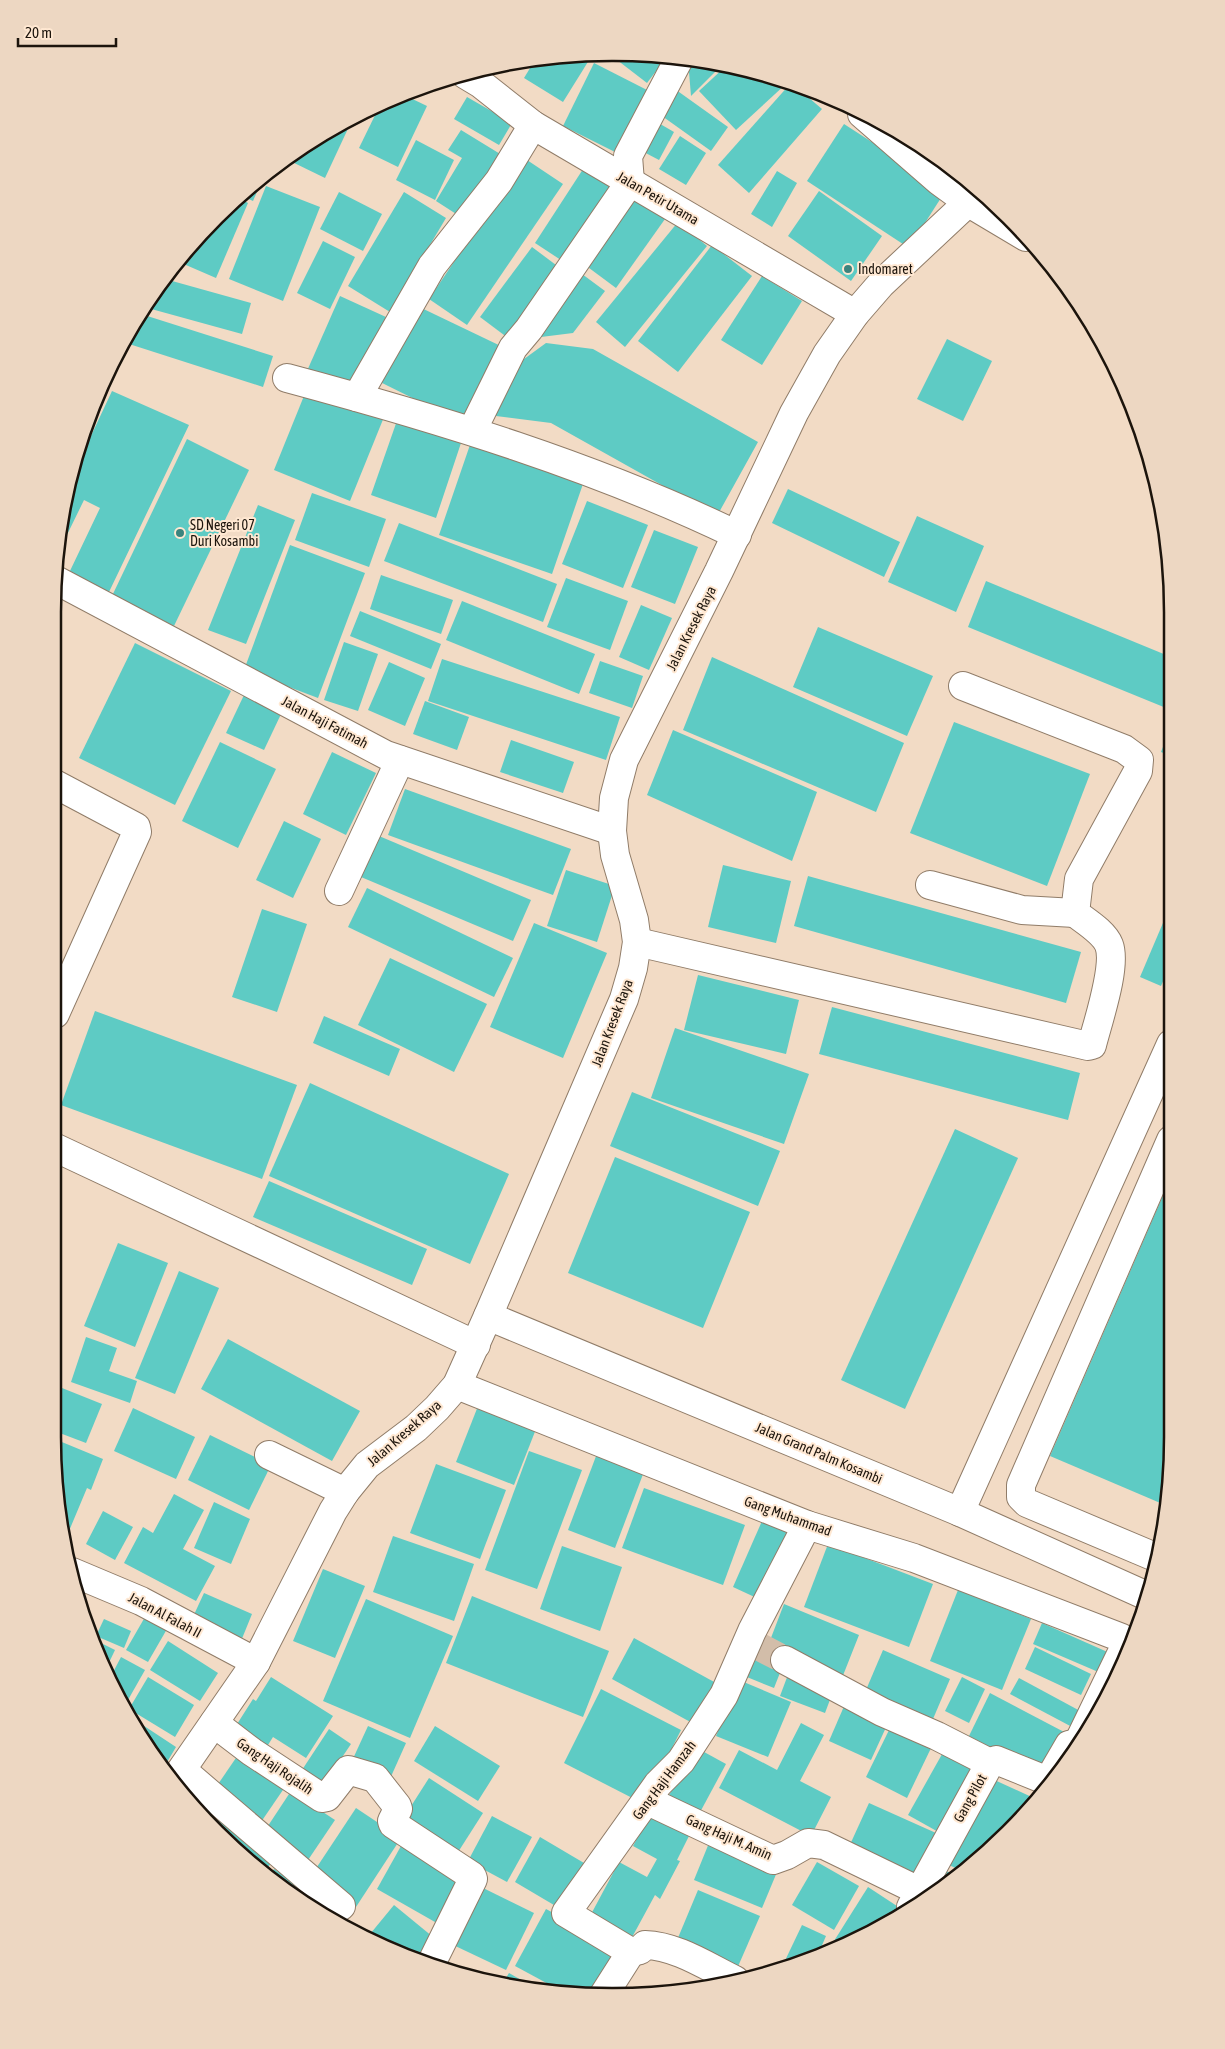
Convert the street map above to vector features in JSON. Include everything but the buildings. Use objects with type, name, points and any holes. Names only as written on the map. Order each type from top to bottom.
[{"type":"street","points":[[472,431],[513,348],[530,329],[630,182],[628,156],[676,65]]},
{"type":"street","name":"Jalan Petir Utama","points":[[474,79],[533,125],[855,314]]},
{"type":"street","points":[[357,397],[432,266],[499,181],[533,125]]},
{"type":"street","points":[[883,132],[939,181],[973,199],[989,210]]},
{"type":"street","name":"Jalan Kresek Raya","points":[[178,1775],[256,1662],[333,1511],[345,1492],[367,1465],[416,1428],[457,1385],[624,999],[633,968],[637,942],[634,920],[615,855],[612,831],[614,798],[624,760],[737,535],[794,413],[827,354],[855,314],[881,284],[973,199]]},
{"type":"street","points":[[287,378],[472,431],[691,513],[737,535]]},
{"type":"street","name":"Jalan Haji Fatimah","points":[[62,583],[386,755],[612,831]]},
{"type":"street","points":[[964,686],[1124,749],[1138,760],[1138,771],[1079,879],[1075,913]]},
{"type":"street","points":[[339,891],[400,760]]},
{"type":"street","points":[[61,788],[136,827],[137,832],[61,1001]]},
{"type":"street","points":[[637,942],[1088,1046],[1092,1045],[1110,971],[1111,954],[1105,937],[1075,913],[1022,910],[930,885]]},
{"type":"street","points":[[960,1512],[1164,1060]]},
{"type":"street","points":[[61,1150],[476,1344]]},
{"type":"street","points":[[1150,1555],[1027,1503],[1021,1497],[1022,1485],[1164,1156]]},
{"type":"street","name":"Jalan Grand Palm Kosambi","points":[[488,1316],[960,1512],[1141,1593]]},
{"type":"street","name":"Gang Muhammad","points":[[457,1385],[807,1525],[914,1558],[1122,1638],[1124,1642]]},
{"type":"street","points":[[269,1455],[345,1492]]},
{"type":"street","name":"Gang Haji Hamzah","points":[[631,1952],[566,1913],[648,1801],[658,1784],[682,1761],[724,1695],[807,1525]]},
{"type":"street","name":"Jalan Al Falah II","points":[[79,1575],[141,1601],[256,1662]]},
{"type":"street","points":[[785,1660],[860,1701],[990,1763]]},
{"type":"street","name":"Gang Haji Rojalih","points":[[214,1723],[252,1752],[322,1798],[327,1797],[348,1770],[375,1778],[397,1806],[398,1809],[392,1824],[472,1876],[473,1879],[434,1958]]},
{"type":"street","name":"Gang Pilot","points":[[916,1897],[990,1763],[996,1760],[1044,1779]]},
{"type":"street","points":[[181,1779],[341,1906]]},
{"type":"street","name":"Gang Haji M. Amin","points":[[648,1801],[773,1860],[787,1856],[808,1843],[824,1845],[914,1898]]},
{"type":"street","points":[[608,1988],[631,1952],[640,1950],[645,1945],[660,1946],[672,1950],[726,1976]]},
{"type":"tunnel","points":[[754,1644],[785,1660]]},
{"type":"place","name":"Indomaret","points":[[848,269]]},
{"type":"place","name":"SD Negeri 07 Duri Kosambi","points":[[180,533]]}]
